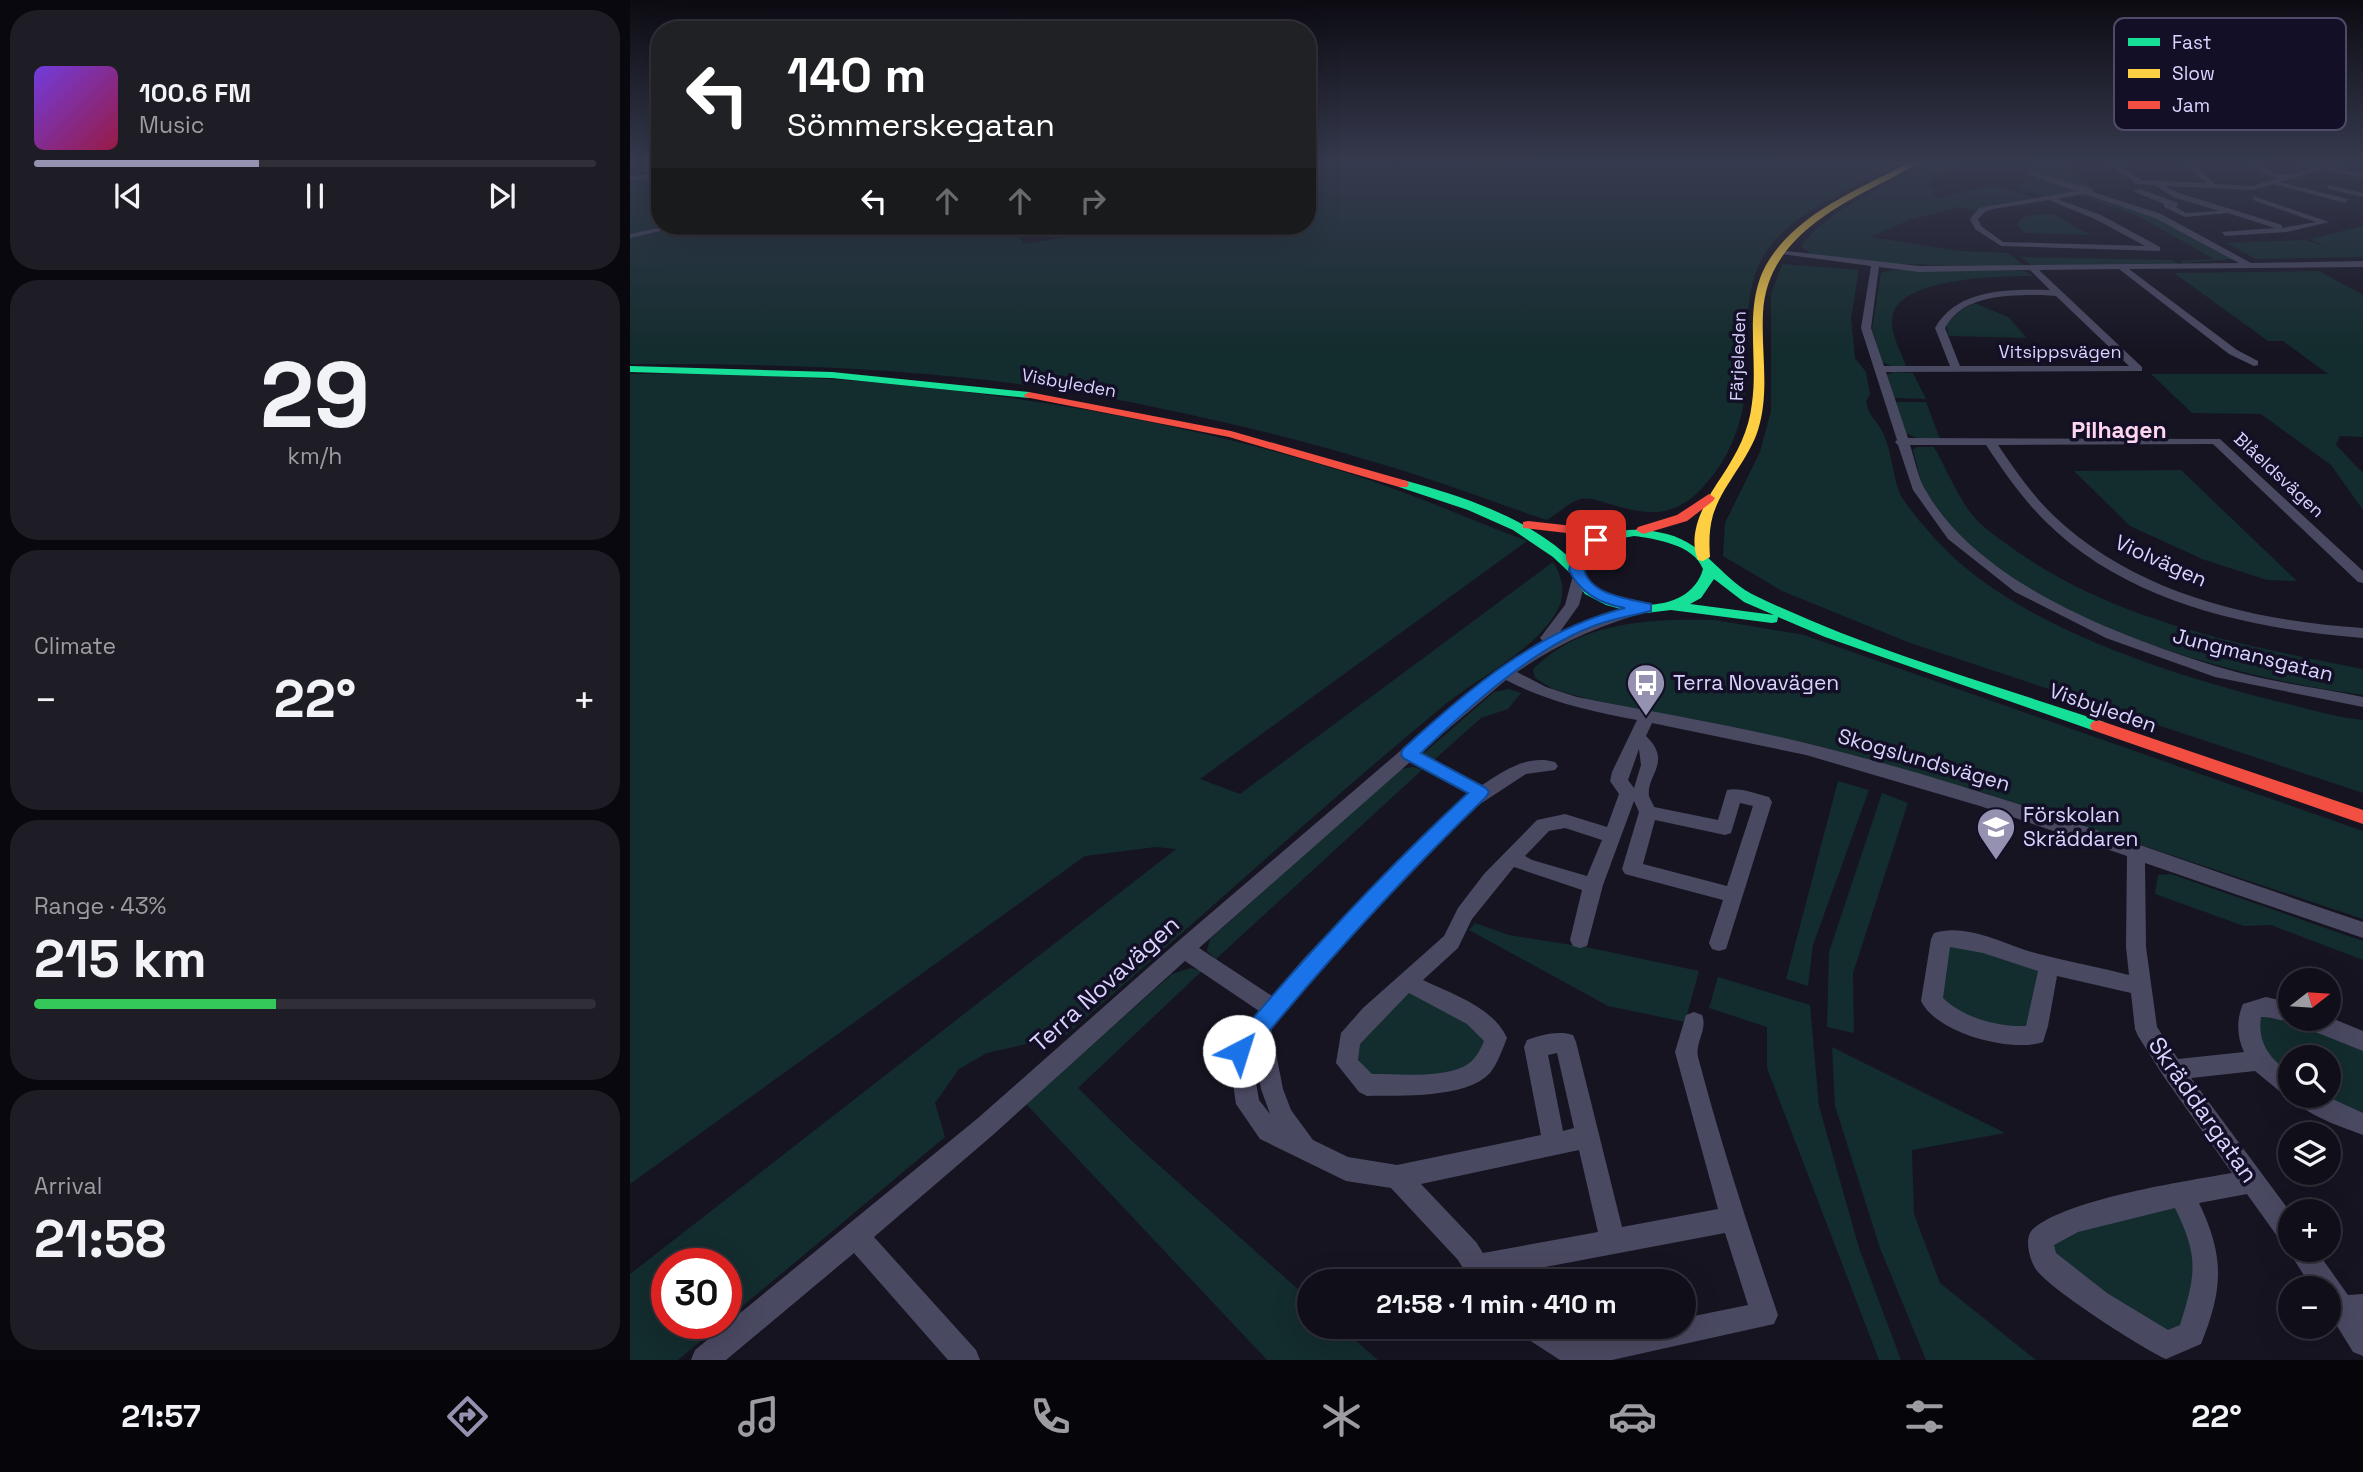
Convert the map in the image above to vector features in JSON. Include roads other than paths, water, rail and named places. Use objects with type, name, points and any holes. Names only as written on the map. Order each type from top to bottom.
[{"type":"main road","name":"Färjeleden","points":[[1706,562],[1700,525],[1714,494],[1744,450],[1752,430],[1756,409],[1759,296],[1779,253],[1803,225]]},
{"type":"main road","name":"Visbyleden","points":[[630,369],[848,376],[1028,395],[1126,412],[1263,442],[1359,467],[1488,514],[1541,537],[1578,575]]},
{"type":"main road","name":"Färjeleden","points":[[1634,532],[1682,517],[1714,494]]},
{"type":"main road","name":"Visbyleden","points":[[1488,514],[1552,529],[1617,534]]},
{"type":"main road","points":[[1634,532],[1674,539],[1706,562],[1709,578],[1700,592],[1689,600],[1664,607],[1646,608],[1605,599],[1592,592],[1578,575],[1576,561],[1585,547],[1617,534],[1634,532]]},
{"type":"main road","name":"Visbyleden","points":[[1706,562],[1749,599],[1830,634],[2363,817]]},
{"type":"main road","name":"Visbyleden","points":[[1664,607],[1762,617],[1830,634]]},
{"type":"street","points":[[1977,225],[2001,244],[2157,249],[2114,225]]},
{"type":"street","points":[[2179,225],[2253,268]]},
{"type":"street","points":[[2274,225],[2287,230]]},
{"type":"street","points":[[2225,234],[2287,230],[2309,225]]},
{"type":"street","points":[[630,236],[651,232]]},
{"type":"street","points":[[1779,253],[1919,269],[2253,268],[2363,264]]},
{"type":"street","name":"Jungmansgatan","points":[[1875,266],[1866,328],[1901,442],[1919,490],[1953,536],[1982,561],[2041,601],[2111,635],[2165,656],[2244,678],[2363,702]]},
{"type":"street","name":"Vitsippsvägen","points":[[1879,369],[2138,369],[2033,269]]},
{"type":"street","points":[[2123,269],[2233,352],[2254,363]]},
{"type":"street","points":[[1955,369],[1940,328],[1951,310],[1985,297],[2056,293]]},
{"type":"street","name":"Violvägen","points":[[1989,441],[2057,526],[2084,547],[2124,570],[2175,593],[2232,612],[2302,627],[2363,633]]},
{"type":"street","name":"Blåeldsvägen","points":[[1901,442],[2216,441],[2363,579]]},
{"type":"street","name":"Terra Novavägen","points":[[1539,648],[1572,605],[1578,575]]},
{"type":"street","name":"Terra Novavägen","points":[[705,1360],[1003,1111],[1182,949],[1409,754],[1454,712],[1539,648],[1592,621],[1646,608]]},
{"type":"street","name":"Skogslundsvägen","points":[[1506,673],[1558,697],[1646,718],[1806,749],[1986,801],[2363,930]]},
{"type":"street","points":[[1646,718],[1638,738],[1628,748],[1619,780],[1639,800],[1753,835]]},
{"type":"street","points":[[1638,738],[1648,746],[1651,758],[1639,800],[1632,869],[1734,895]]},
{"type":"street","points":[[1409,754],[1480,792]]},
{"type":"street","points":[[1549,766],[1522,768],[1480,792],[1419,850],[1266,1017],[1239,1051],[1248,1104],[1268,1131],[1307,1153],[1346,1169],[1397,1177],[1587,1137]]},
{"type":"street","points":[[1719,943],[1763,802],[1733,795],[1725,828]]},
{"type":"street","points":[[1580,940],[1593,885],[1613,835],[1639,800]]},
{"type":"street","points":[[1407,982],[1475,1017],[1496,1038],[1487,1060],[1470,1075],[1403,1086],[1367,1084],[1347,1063],[1349,1040],[1407,982],[1451,942],[1465,914],[1543,825],[1565,821],[1613,835]]},
{"type":"street","name":"Skräddargatan","points":[[2136,852],[2136,947],[2146,1029],[2172,1070],[2278,1216]]},
{"type":"street","points":[[1513,857],[1526,866],[1593,885]]},
{"type":"street","points":[[2050,966],[2044,979],[2043,1011],[2035,1035],[2023,1039],[1980,1028],[1939,1010],[1932,1001],[1941,939],[1962,937],[2050,966],[2086,971],[2141,987]]},
{"type":"street","points":[[1182,949],[1266,1017],[1272,1089],[1282,1116],[1307,1153]]},
{"type":"street","points":[[2278,1009],[2271,1007],[2251,1011],[2249,1025],[2252,1048],[2258,1061],[2278,1077]]},
{"type":"street","points":[[1694,1022],[1686,1052],[1732,1219],[1765,1315],[1696,1329]]},
{"type":"street","points":[[2338,1031],[2363,1041]]},
{"type":"street","points":[[1554,1142],[1535,1047],[1565,1042],[1613,1242]]},
{"type":"street","points":[[2172,1070],[2258,1061]]},
{"type":"street","points":[[2327,1108],[2363,1124]]},
{"type":"street","points":[[1397,1177],[1467,1251],[1479,1269]]},
{"type":"street","points":[[2182,1195],[2204,1240],[2209,1273],[2191,1334],[2166,1345],[2098,1302],[2045,1261],[2040,1239],[2048,1230],[2072,1220],[2182,1195],[2253,1181]]},
{"type":"street","points":[[1502,1269],[1613,1242],[1732,1219]]},
{"type":"street","points":[[855,1234],[966,1360]]},
{"type":"street","points":[[2311,1262],[2323,1276]]},
{"type":"street","points":[[2341,1298],[2363,1342]]},
{"type":"street","points":[[1552,1339],[1575,1354],[1648,1339]]},
{"type":"place","name":"Terra Novavägen","points":[[1646,717]]},
{"type":"place","name":"Förskolan Skräddaren","points":[[1996,861]]},
{"type":"district","name":"Pilhagen","points":[[2119,430]]}]
